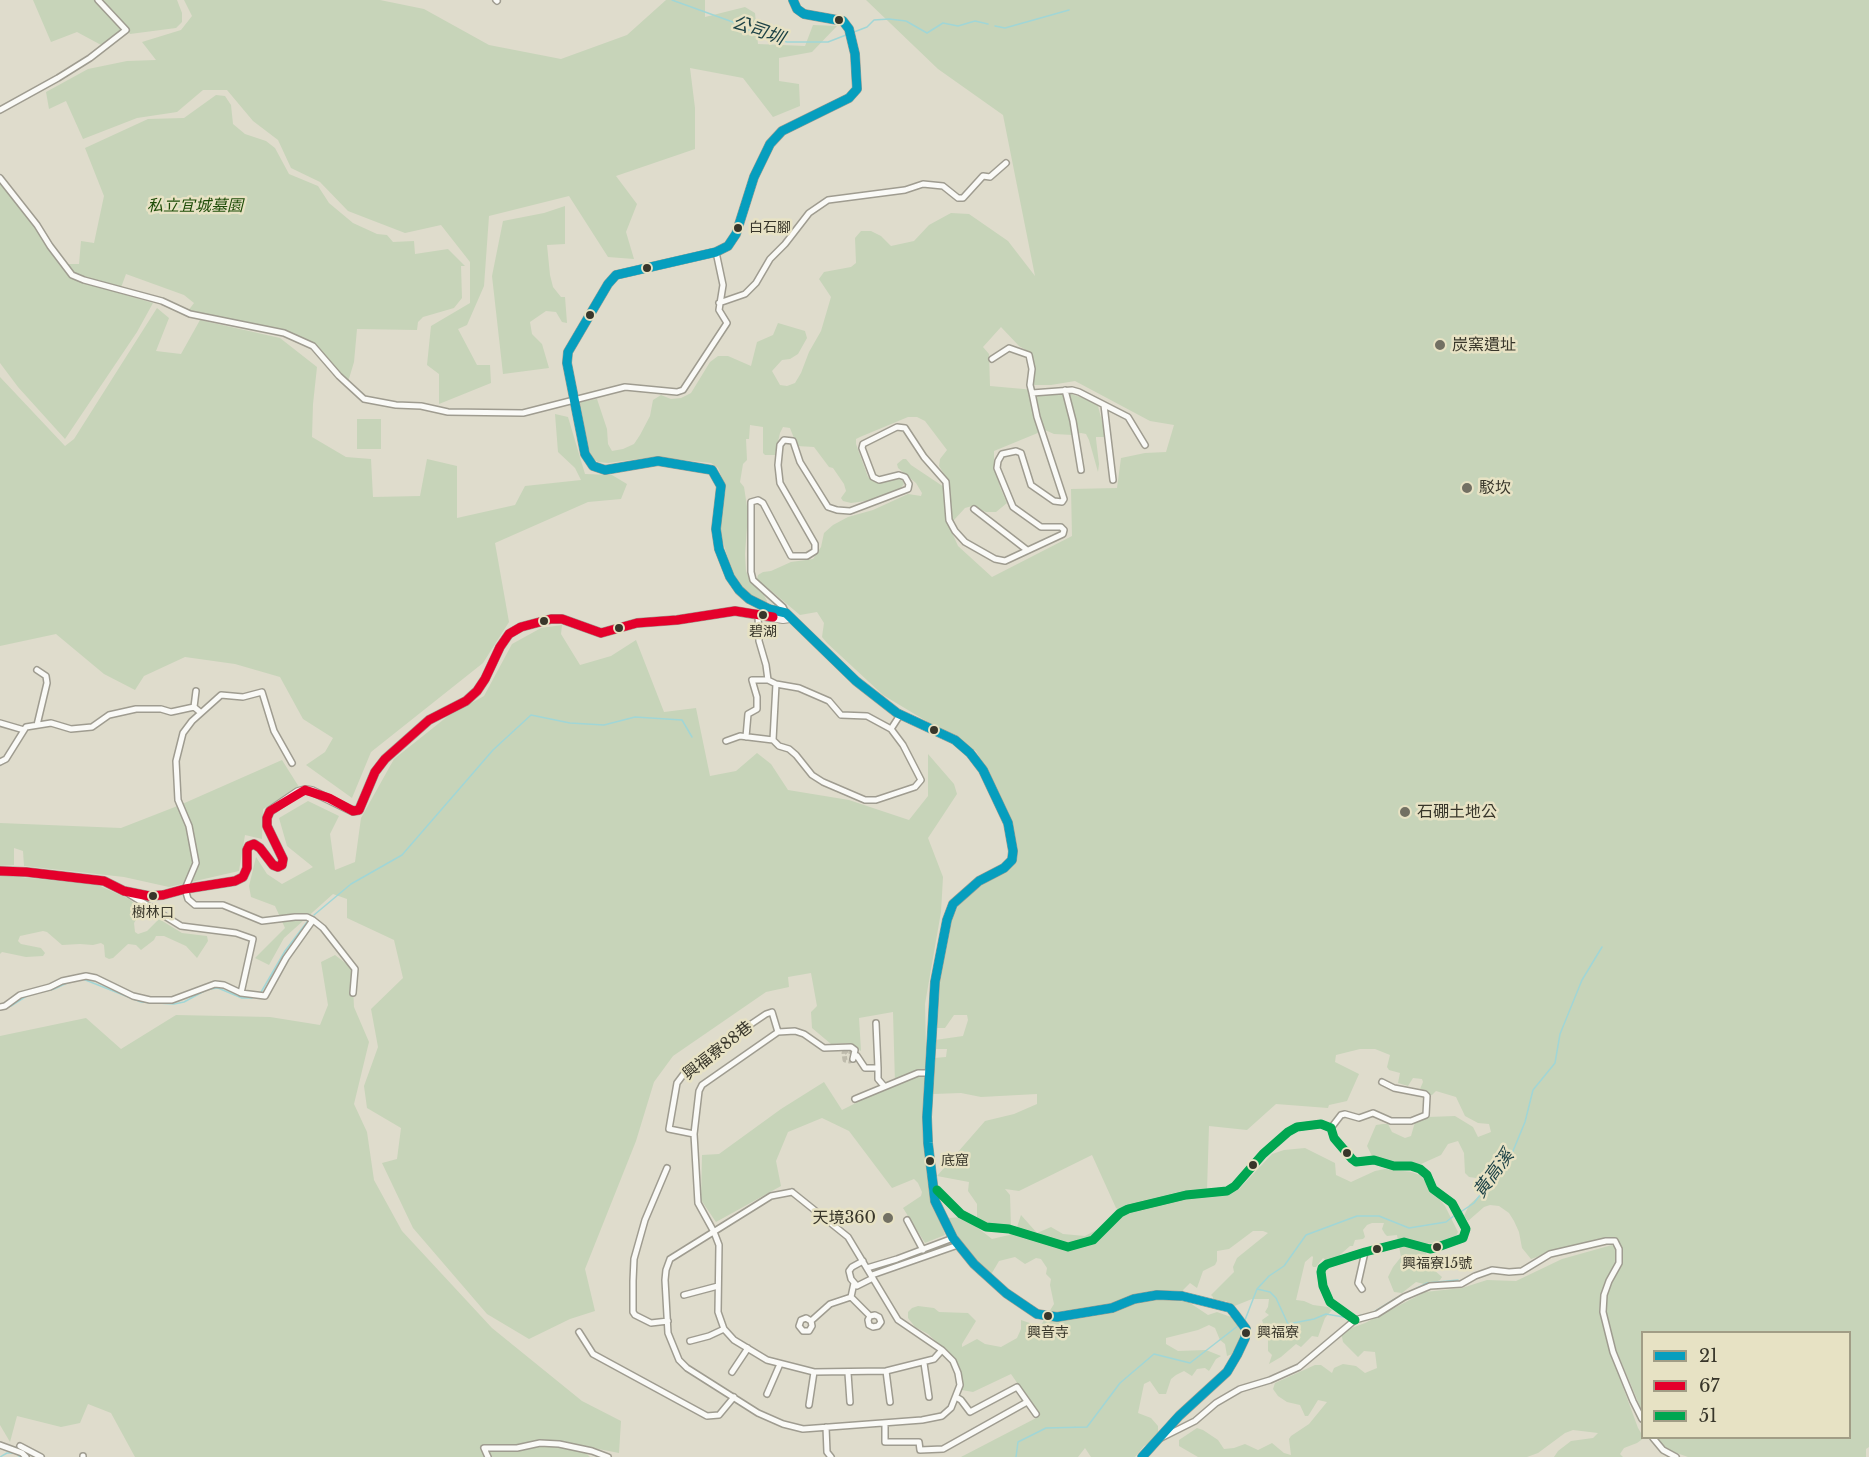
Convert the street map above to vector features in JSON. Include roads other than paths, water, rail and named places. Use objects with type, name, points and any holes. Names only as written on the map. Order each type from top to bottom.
[{"type":"street","points":[[0,110],[58,78],[126,30],[98,0]]},
{"type":"street","points":[[788,615],[749,599],[730,577],[719,549],[716,529],[721,486],[712,470],[658,461],[605,470],[592,466],[585,454],[567,363],[568,352],[608,284],[616,275],[717,252],[728,246],[736,234],[754,177],[770,144],[782,131],[849,98],[856,89],[855,54],[849,29],[843,21],[804,14],[796,9],[793,0]]},
{"type":"street","points":[[719,303],[745,294],[756,283],[770,259],[809,213],[828,200],[904,190],[923,184],[943,186],[958,198],[963,198],[983,176],[990,177],[1006,163]]},
{"type":"street","points":[[0,178],[72,275],[162,301],[190,314],[284,333],[313,346],[339,376],[364,399],[396,405],[421,405],[448,412],[523,413],[625,387],[677,392],[684,390],[728,323],[719,310],[723,285],[717,252]]},
{"type":"street","points":[[993,359],[1009,348],[1029,355],[1032,369],[1030,386],[1037,417],[1064,499],[1062,502],[1054,501],[1031,485],[1021,453],[1016,451],[1002,454],[997,468],[1013,507],[1041,527],[1061,527],[1064,530],[1063,534],[1005,561],[995,559],[965,542],[954,531],[950,520],[946,482],[924,457],[905,428],[897,428],[862,444],[862,448],[873,477],[879,480],[905,477],[909,484],[908,489],[850,511],[828,507],[801,462],[793,441],[788,439],[780,445],[778,465],[780,483],[815,544],[815,551],[807,556],[791,556],[763,503],[758,500],[751,502],[751,572],[753,580],[856,681],[900,715],[955,741],[970,753],[983,770],[1008,823],[1013,851],[1011,860],[1004,868],[979,880],[953,904],[947,920],[936,982],[929,1073],[927,1143],[935,1201],[956,1241],[974,1264],[1006,1293],[1037,1314],[1057,1317],[1112,1308],[1134,1299],[1182,1296],[1230,1308],[1246,1329],[1245,1338],[1227,1372],[1179,1416],[1142,1457]]},
{"type":"street","points":[[1032,393],[1065,390],[1079,392],[1128,417],[1145,445]]},
{"type":"street","points":[[1065,390],[1081,470]]},
{"type":"street","points":[[1104,405],[1113,480]]},
{"type":"street","points":[[974,509],[1027,550]]},
{"type":"street","points":[[124,891],[164,896],[186,889],[235,881],[243,877],[247,868],[247,850],[254,844],[273,865],[278,867],[282,865],[282,859],[267,826],[270,811],[304,790],[312,791],[354,811],[359,810],[375,772],[385,759],[429,720],[466,701],[477,691],[489,672],[500,647],[509,634],[521,627],[550,619],[562,619],[601,633],[655,620],[677,620],[735,611],[758,615],[788,615]]},
{"type":"street","points":[[758,615],[759,641],[768,680]]},
{"type":"street","points":[[37,670],[46,676],[48,683],[37,725]]},
{"type":"street","points":[[726,741],[740,736],[746,737],[773,740],[796,755],[812,775],[866,800],[876,800],[915,787],[921,780],[903,745],[891,729],[867,716],[841,715],[829,701],[799,688],[776,684],[768,680],[752,680],[757,697],[757,709],[748,714],[746,737]]},
{"type":"street","points":[[773,740],[776,684]]},
{"type":"street","points":[[194,707],[196,691]]},
{"type":"street","points":[[292,763],[274,731],[262,692],[243,697],[221,695],[192,721],[183,733],[176,761],[178,800],[189,826],[196,863],[186,889],[188,899],[195,905],[223,905],[262,921],[295,917],[307,917],[313,920],[324,928],[355,969],[353,993]]},
{"type":"street","points":[[0,762],[6,759],[26,727],[51,723],[71,729],[92,728],[109,716],[136,709],[171,711],[194,707]]},
{"type":"street","points":[[194,707],[200,712]]},
{"type":"street","points":[[185,709],[192,721]]},
{"type":"street","points":[[891,729],[900,715]]},
{"type":"street","points":[[0,723],[24,730]]},
{"type":"street","points":[[0,871],[104,881],[181,926],[236,933],[253,939],[241,993]]},
{"type":"street","points":[[0,1007],[20,995],[77,977],[96,978],[133,996],[150,1000],[172,1000],[215,984],[224,985],[241,993],[265,996],[286,958],[313,920]]},
{"type":"street","name":"興福寮88巷","points":[[694,1134],[669,1130],[677,1083],[686,1071],[766,1014],[772,1012],[778,1032]]},
{"type":"street","points":[[876,1023],[878,1079],[884,1086]]},
{"type":"street","name":"興福寮88巷","points":[[724,1329],[718,1312],[719,1245],[698,1203],[694,1134],[699,1091],[702,1086],[778,1032],[795,1031],[804,1034],[824,1048],[851,1047],[855,1050],[855,1057],[866,1068],[878,1068]]},
{"type":"street","points":[[855,1099],[918,1073],[929,1073]]},
{"type":"street","points":[[1331,1128],[1341,1115],[1345,1114],[1359,1118],[1372,1113],[1391,1120],[1411,1121],[1426,1115],[1425,1094],[1394,1088],[1382,1082]]},
{"type":"street","points":[[933,1187],[961,1214],[986,1227],[1009,1229],[1068,1247],[1093,1240],[1119,1213],[1128,1209],[1186,1195],[1227,1191],[1235,1186],[1263,1154],[1297,1127],[1322,1125],[1331,1128]]},
{"type":"street","points":[[1331,1128],[1334,1138],[1356,1162],[1374,1160],[1394,1166],[1411,1166],[1420,1169],[1427,1175],[1436,1192],[1452,1203],[1466,1229],[1463,1238],[1435,1248],[1430,1249],[1404,1242],[1327,1264],[1320,1272],[1330,1302],[1356,1320]]},
{"type":"street","points":[[667,1168],[645,1220],[634,1260],[633,1312],[651,1323],[668,1321]]},
{"type":"street","points":[[792,1192],[848,1237],[898,1320],[942,1350],[953,1361],[960,1385],[951,1408],[942,1416],[922,1420],[803,1429],[783,1424],[758,1413],[687,1368],[673,1348],[668,1333],[666,1269],[670,1259],[714,1232],[771,1196],[792,1192]]},
{"type":"street","points":[[907,1220],[926,1256]]},
{"type":"street","points":[[867,1268],[923,1249],[956,1241]]},
{"type":"street","points":[[863,1261],[849,1271],[857,1286],[956,1241]]},
{"type":"street","points":[[1159,1438],[1196,1421],[1216,1403],[1240,1389],[1270,1380],[1299,1367],[1356,1320],[1377,1314],[1404,1297],[1430,1286],[1461,1284],[1492,1270],[1522,1271],[1550,1254],[1606,1241],[1616,1241],[1619,1249],[1619,1263],[1604,1296],[1603,1312],[1613,1352],[1641,1417]]},
{"type":"street","points":[[1362,1289],[1358,1283],[1365,1252]]},
{"type":"street","points":[[851,1297],[855,1283]]},
{"type":"street","points":[[684,1295],[718,1286]]},
{"type":"street","points":[[851,1297],[870,1316]]},
{"type":"street","points":[[811,1321],[830,1304],[851,1297]]},
{"type":"street","points":[[690,1341],[724,1329],[734,1340],[767,1360],[814,1372],[886,1371],[924,1363],[934,1359],[942,1350]]},
{"type":"street","points":[[579,1332],[592,1354],[707,1416],[719,1414],[734,1397]]},
{"type":"street","points":[[732,1372],[748,1348]]},
{"type":"street","points":[[924,1363],[929,1397]]},
{"type":"street","points":[[767,1395],[780,1364]]},
{"type":"street","points":[[886,1371],[890,1401]]},
{"type":"street","points":[[809,1404],[814,1372]]},
{"type":"street","points":[[848,1373],[850,1402]]},
{"type":"street","points":[[956,1397],[970,1412],[1017,1386],[1036,1414]]},
{"type":"street","points":[[885,1423],[885,1442],[919,1442],[920,1450],[943,1449],[1027,1402]]},
{"type":"street","points":[[826,1427],[827,1452],[831,1457]]},
{"type":"street","points":[[1655,1439],[1663,1450],[1676,1457]]},
{"type":"street","points":[[488,1457],[484,1448],[517,1448],[540,1443],[559,1444],[608,1457]]},
{"type":"street","points":[[0,1445],[22,1453],[26,1457]]},
{"type":"street","points":[[20,1446],[41,1457]]},
{"type":"waterway","name":"公司圳","points":[[672,0],[741,25],[752,32],[787,42],[828,42],[846,35]]},
{"type":"waterway","name":"公司圳","points":[[995,26],[1005,28],[1069,10]]},
{"type":"waterway","name":"公司圳","points":[[854,32],[867,27],[874,20],[889,19],[906,21],[927,33],[943,23],[958,26],[975,21],[988,24]]},
{"type":"waterway","points":[[314,915],[351,884],[402,855],[493,750],[531,715],[570,723],[604,725],[635,717],[682,720],[692,737]]},
{"type":"waterway","points":[[260,994],[285,951],[307,922]]},
{"type":"waterway","name":"黃高溪","points":[[1459,1213],[1474,1203],[1513,1151],[1525,1122],[1533,1090],[1555,1063],[1560,1034],[1582,980],[1602,947]]},
{"type":"waterway","points":[[83,979],[141,1002],[174,1004],[184,1002],[206,990]]},
{"type":"waterway","points":[[41,992],[67,983]]},
{"type":"waterway","points":[[210,989],[218,988],[242,998],[252,998]]},
{"type":"waterway","points":[[0,1009],[11,1006],[28,995]]},
{"type":"waterway","name":"黃高溪","points":[[1245,1320],[1257,1289],[1269,1276],[1284,1266],[1306,1235],[1357,1216],[1379,1216],[1409,1228],[1446,1222],[1455,1215]]},
{"type":"waterway","points":[[1374,1312],[1427,1283],[1458,1280]]},
{"type":"waterway","points":[[1257,1289],[1270,1292],[1276,1298],[1288,1324],[1326,1314],[1349,1318]]},
{"type":"waterway","points":[[1353,1317],[1363,1315]]},
{"type":"waterway","name":"黃高溪","points":[[1016,1457],[1018,1442],[1046,1428],[1087,1427],[1120,1383],[1154,1354],[1190,1363],[1239,1325]]},
{"type":"waterway","name":"黃高溪","points":[[0,1457],[7,1453],[16,1453],[20,1457]]},
{"type":"tunnel","points":[[853,1059],[845,1060],[844,1053],[847,1050],[857,1055]]},
{"type":"place","name":"白石腳","points":[[738,228]]},
{"type":"place","name":"炭窯遺址","points":[[1440,345]]},
{"type":"place","name":"駁坎","points":[[1467,488]]},
{"type":"place","name":"碧湖","points":[[763,615]]},
{"type":"place","name":"石硼土地公","points":[[1405,812]]},
{"type":"place","name":"樹林口","points":[[153,896]]},
{"type":"place","name":"底窟","points":[[930,1161]]},
{"type":"place","name":"天境360","points":[[888,1218]]},
{"type":"place","name":"興福寮15號","points":[[1437,1247]]},
{"type":"place","name":"興音寺","points":[[1048,1316]]},
{"type":"place","name":"興福寮","points":[[1246,1333]]},
{"type":"park label","name":"私立宜城墓園","points":[[195,206]]}]
